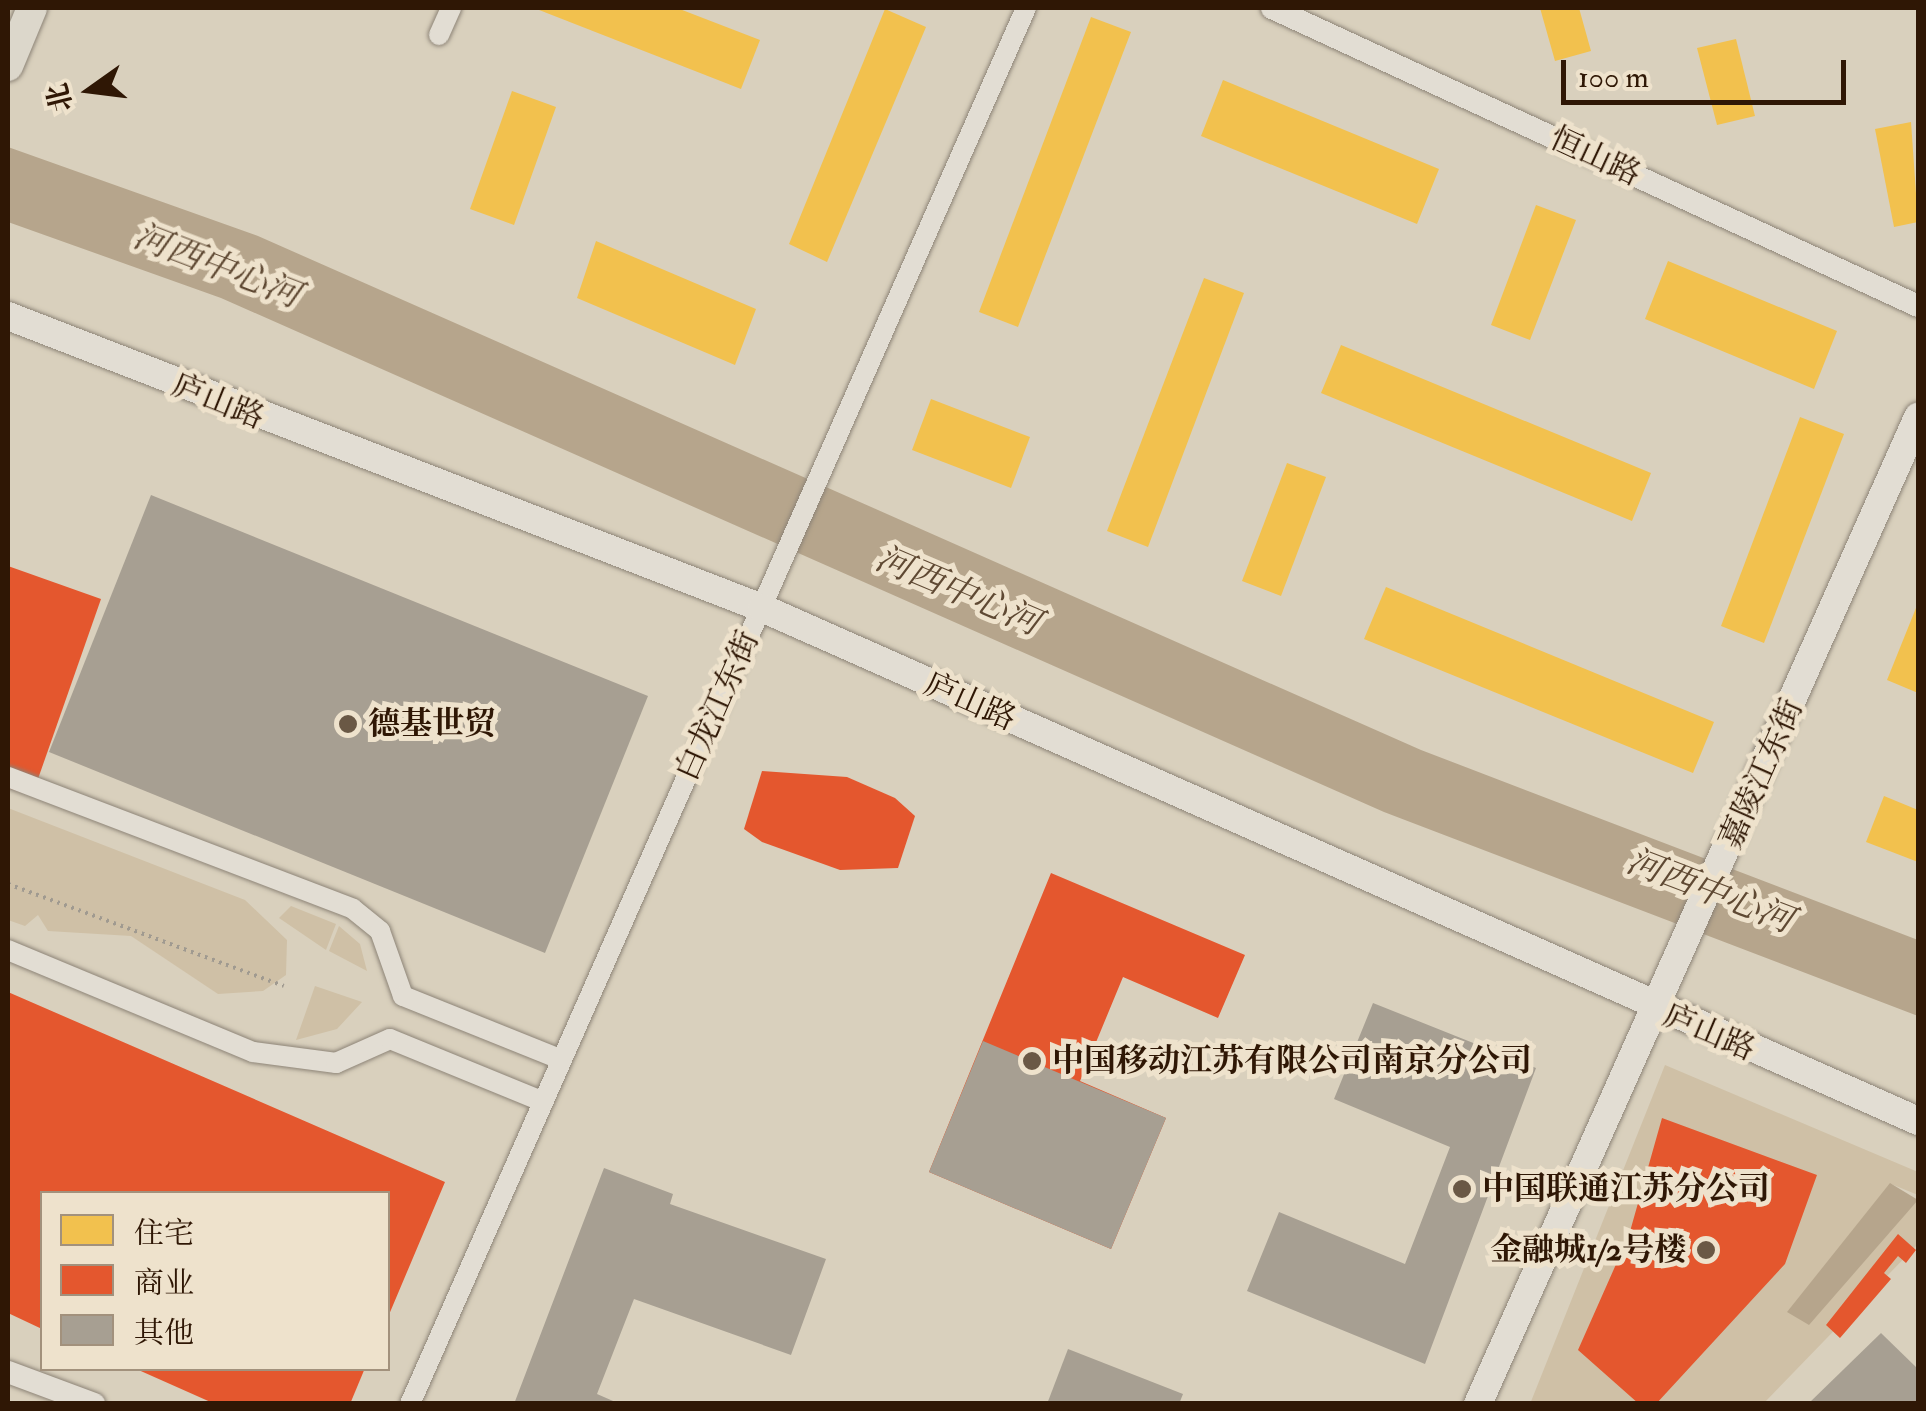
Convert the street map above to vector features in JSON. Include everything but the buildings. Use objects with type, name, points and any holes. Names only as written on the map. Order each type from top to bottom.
[{"type":"main road","points":[[8,66],[32,8]]},
{"type":"main road","name":"庐山路","points":[[8,316],[762,608],[1657,1011],[1918,1121]]},
{"type":"main road","name":"嘉陵江东街","points":[[1478,1404],[1694,932],[1918,417]]},
{"type":"street","points":[[439,35],[451,8]]},
{"type":"street","name":"白龙江东街","points":[[410,1404],[1026,8]]},
{"type":"street","name":"恒山路","points":[[1272,8],[1918,306]]},
{"type":"street","points":[[8,777],[353,909],[380,931],[403,996],[560,1059]]},
{"type":"street","points":[[8,950],[290,1062],[336,1063],[390,1039],[541,1101]]},
{"type":"street","points":[[8,1372],[94,1404]]},
{"type":"path","points":[[8,884],[284,986]]},
{"type":"shaded area","points":[[8,808],[245,900],[287,940],[286,975],[263,991],[218,994],[131,936],[48,931],[38,915],[25,926],[8,920]]},
{"type":"shaded area","points":[[291,906],[336,924],[326,950],[279,918]]},
{"type":"shaded area","points":[[339,926],[360,944],[367,971],[329,951]]},
{"type":"shaded area","points":[[315,986],[362,1002],[337,1029],[296,1040]]},
{"type":"shaded area","points":[[1665,1065],[1918,1172],[1918,1195],[1891,1184],[1889,1194],[1906,1211],[1918,1200],[1918,1244],[1764,1403],[1530,1404]]},
{"type":"water","name":"河西中心河","points":[[8,147],[258,236],[1421,750],[1918,940],[1918,1016],[1384,812],[221,298],[8,222]]},
{"type":"water","points":[[1890,1183],[1918,1200],[1809,1325],[1787,1312]]},
{"type":"place","name":"德基世贸","points":[[348,724]]},
{"type":"place","name":"中国移动江苏有限公司南京分公司","points":[[1032,1061]]},
{"type":"place","name":"中国联通江苏分公司","points":[[1462,1189]]},
{"type":"place","name":"金融城1/2号楼","points":[[1706,1250]]}]
